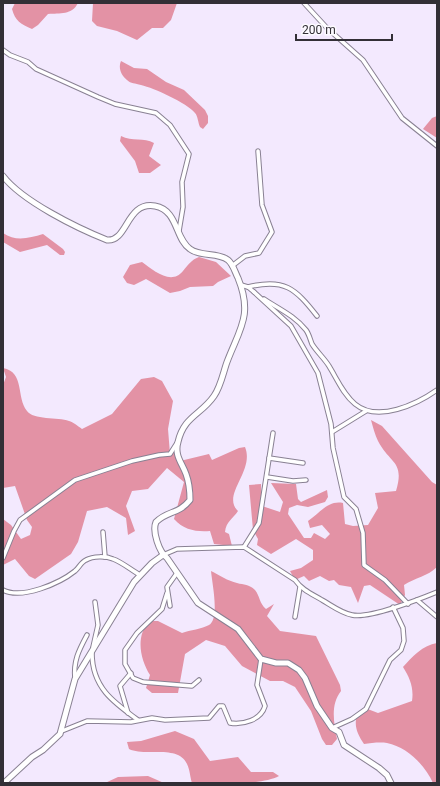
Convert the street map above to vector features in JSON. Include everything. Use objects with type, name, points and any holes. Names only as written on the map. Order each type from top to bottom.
[{"type":"street","points":[[304,3],[327,28],[363,60],[402,118],[437,146]]},
{"type":"street","points":[[3,50],[10,55],[28,62],[36,69],[98,97],[115,104],[156,113],[164,118],[189,154],[182,182],[183,207],[179,232]]},
{"type":"street","points":[[232,266],[246,256],[259,252],[272,232],[262,205],[258,151]]},
{"type":"street","points":[[3,176],[14,189],[30,200],[107,240],[114,239],[120,235],[134,213],[141,208],[156,206],[168,213],[190,250],[224,258],[232,266],[245,301],[245,315],[215,394],[209,402],[190,417],[184,426],[178,442],[170,454],[132,461],[74,480],[20,520],[3,558]]},
{"type":"street","points":[[248,287],[264,283],[284,285],[300,295],[317,316]]},
{"type":"street","points":[[240,285],[248,287],[292,326],[318,373],[332,432],[335,460],[344,497],[356,509],[363,533],[364,564],[385,580],[408,604]]},
{"type":"street","points":[[254,292],[294,317],[306,331],[312,344],[328,365],[347,396],[355,405],[366,411],[380,412],[399,409],[437,390]]},
{"type":"street","points":[[332,432],[366,411]]},
{"type":"street","points":[[244,548],[259,523],[274,433]]},
{"type":"street","points":[[178,442],[177,451],[189,483],[190,500],[180,510],[167,514],[156,522],[156,533],[163,555],[167,558],[198,603],[238,629],[261,659],[276,663],[288,663],[299,670],[305,678],[317,706],[332,728],[339,732],[344,745],[379,768],[387,775],[391,783]]},
{"type":"street","points":[[269,458],[303,463]]},
{"type":"street","points":[[267,477],[293,481],[306,480]]},
{"type":"street","points":[[103,532],[105,557]]},
{"type":"street","points":[[62,731],[75,679],[92,650],[140,575],[163,555],[177,549],[236,546],[244,548],[296,580],[300,587],[342,612],[353,616],[366,615],[408,604],[437,592]]},
{"type":"street","points":[[3,590],[14,594],[25,593],[59,581],[75,570],[85,560],[93,557],[113,558],[140,575]]},
{"type":"street","points":[[170,606],[167,587],[177,573]]},
{"type":"street","points":[[295,617],[298,612],[300,587]]},
{"type":"street","points":[[167,593],[162,609],[137,633],[125,650],[125,664],[133,678],[143,682],[192,686],[199,680]]},
{"type":"street","points":[[417,600],[437,617]]},
{"type":"street","points":[[95,602],[98,625],[92,650],[92,665],[96,678],[107,696],[115,700],[128,714],[138,720]]},
{"type":"street","points":[[332,728],[352,719],[366,709],[390,660],[401,650],[404,641],[403,628],[393,607]]},
{"type":"street","points":[[75,679],[74,667],[77,654],[87,635]]},
{"type":"street","points":[[4,783],[32,757],[43,750],[62,731],[87,721],[131,722],[152,718],[165,720],[209,718],[219,706],[223,706],[230,723],[249,721],[258,718],[265,706],[257,685],[261,659]]},
{"type":"street","points":[[128,714],[120,686],[131,673]]},
{"type":"shaded area","points":[[15,3],[78,3],[72,10],[48,14],[32,29],[22,24],[15,16],[12,9]]},
{"type":"shaded area","points":[[93,3],[177,3],[171,20],[163,28],[152,28],[137,40],[117,31],[97,26],[92,21]]},
{"type":"shaded area","points":[[121,61],[134,68],[147,69],[166,82],[184,90],[205,110],[208,116],[208,123],[203,129],[200,127],[196,114],[185,105],[154,89],[129,81],[123,76],[121,71]]},
{"type":"shaded area","points":[[437,116],[437,138],[423,129],[432,118]]},
{"type":"shaded area","points":[[121,136],[129,139],[146,140],[154,143],[149,156],[161,165],[150,173],[139,173],[135,161],[120,141]]},
{"type":"shaded area","points":[[3,233],[13,238],[28,238],[43,234],[63,249],[65,252],[64,255],[60,255],[47,245],[20,252],[3,242]]},
{"type":"shaded area","points":[[199,257],[216,262],[231,276],[213,286],[190,287],[170,293],[146,279],[134,285],[127,283],[123,277],[130,265],[142,262],[162,275],[173,277],[178,275],[192,261]]},
{"type":"shaded area","points":[[3,368],[10,370],[14,374],[24,405],[30,414],[69,421],[82,429],[112,414],[141,379],[154,377],[162,381],[173,401],[168,429],[170,454],[178,442],[180,461],[209,454],[212,460],[239,448],[245,447],[247,456],[246,465],[233,498],[234,505],[238,511],[228,523],[225,532],[229,534],[232,546],[214,544],[210,531],[190,530],[182,526],[174,519],[184,482],[167,468],[148,489],[132,491],[126,506],[135,531],[128,535],[126,518],[107,507],[87,511],[78,542],[71,554],[35,579],[29,576],[15,559],[3,565],[3,519],[11,525],[21,539],[30,535],[32,527],[27,520],[15,486],[3,488],[3,385],[6,377]]},
{"type":"shaded area","points":[[371,420],[382,426],[432,482],[437,485],[437,567],[430,573],[404,585],[405,595],[400,605],[370,585],[364,586],[358,603],[351,587],[339,585],[334,580],[329,581],[320,576],[309,581],[304,576],[295,580],[290,571],[301,568],[313,560],[313,550],[296,539],[271,554],[257,545],[258,539],[253,530],[249,485],[261,484],[262,506],[280,512],[283,502],[271,483],[296,484],[298,499],[301,502],[327,490],[328,497],[325,502],[308,507],[297,505],[289,508],[288,514],[304,538],[311,538],[314,533],[325,539],[330,534],[322,525],[310,528],[308,521],[328,505],[333,503],[343,503],[345,524],[353,526],[368,525],[378,508],[375,493],[396,491],[399,474],[395,463],[378,441]]},
{"type":"shaded area","points":[[211,571],[230,581],[253,588],[257,592],[266,609],[274,604],[267,616],[280,631],[316,636],[340,685],[341,691],[335,702],[334,708],[337,739],[332,745],[326,745],[322,739],[311,711],[295,687],[283,681],[270,681],[242,666],[225,646],[206,640],[185,654],[178,693],[152,693],[146,688],[150,675],[144,662],[141,647],[142,633],[145,627],[150,621],[158,621],[182,633],[209,625],[214,616],[215,608]]},
{"type":"shaded area","points":[[437,643],[437,783],[433,783],[430,776],[420,763],[402,748],[387,743],[364,744],[358,732],[356,721],[358,712],[365,708],[378,713],[412,701],[411,683],[403,667],[422,649]]},
{"type":"shaded area","points":[[175,731],[194,739],[210,761],[238,757],[251,772],[273,772],[279,776],[249,783],[192,783],[187,764],[183,758],[176,754],[144,752],[129,749],[127,742],[141,741]]},
{"type":"shaded area","points":[[148,776],[164,783],[105,783],[118,777]]}]
